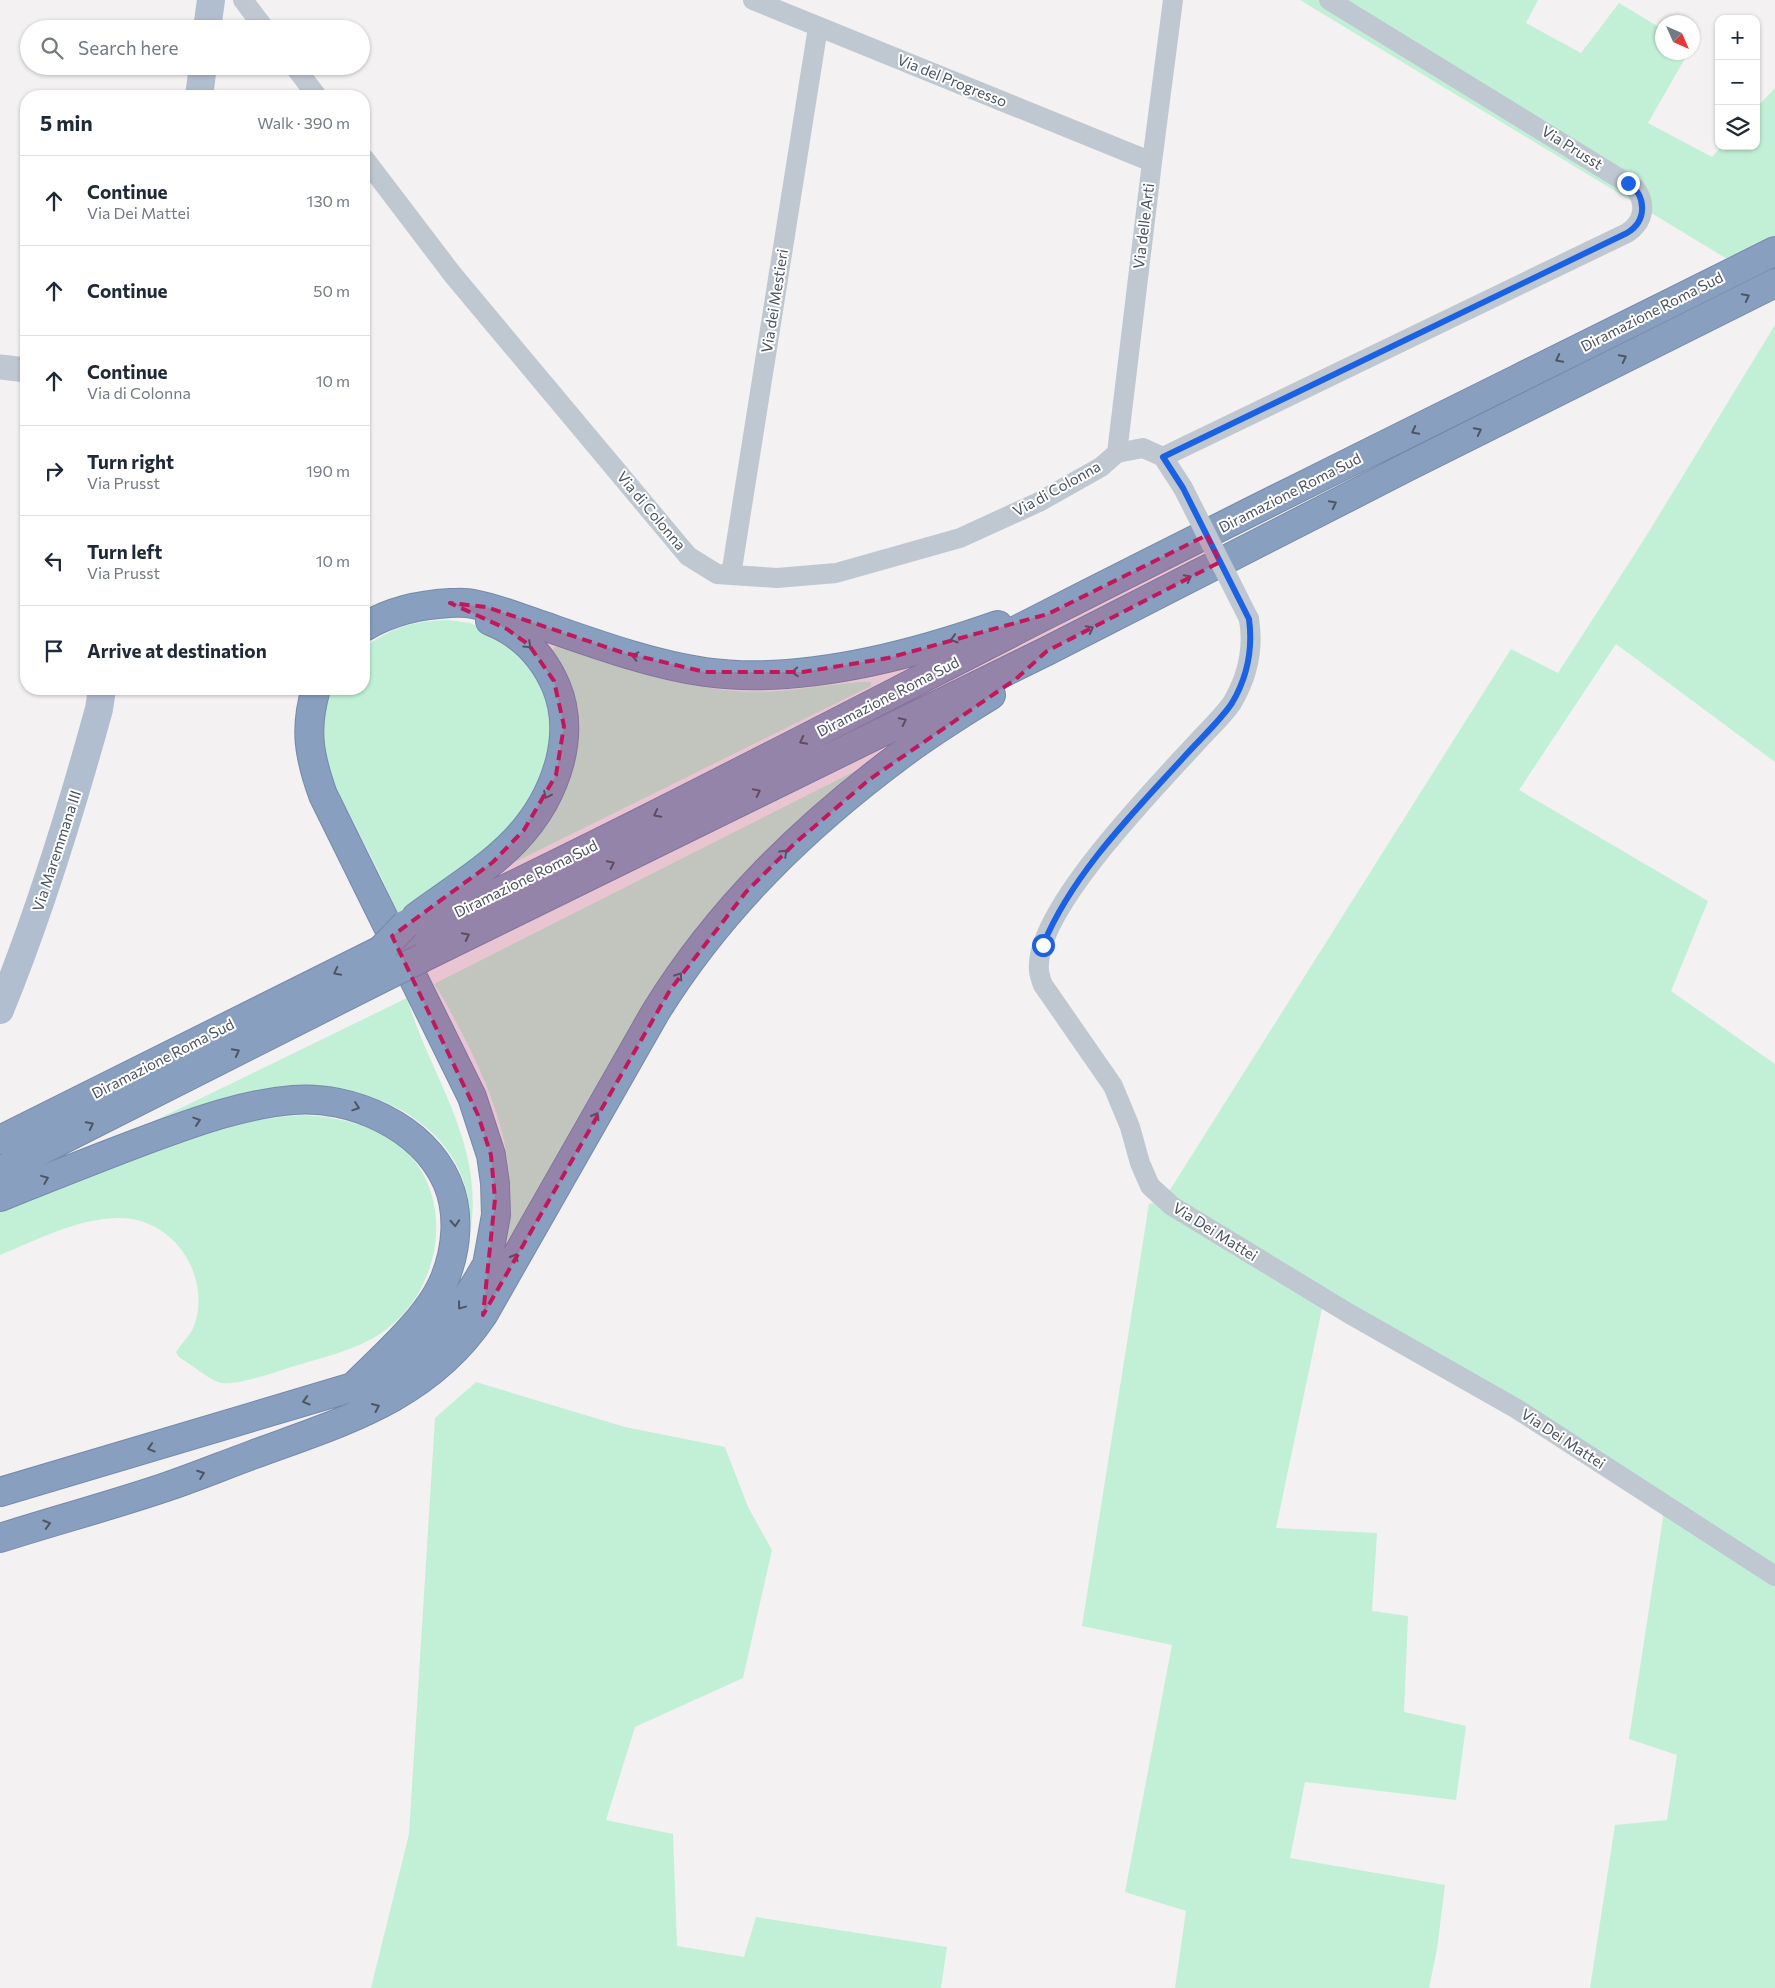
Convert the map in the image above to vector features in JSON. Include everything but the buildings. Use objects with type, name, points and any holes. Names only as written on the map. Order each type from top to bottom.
[{"type":"highway","name":"Diramazione Roma Sud","points":[[0,1171],[386,962],[413,939],[506,889],[786,750],[1048,614],[1775,251]]},
{"type":"highway","name":"Diramazione Roma Sud","points":[[413,939],[1047,651],[1407,466],[1775,282]]},
{"type":"highway","points":[[386,962],[413,939],[473,878],[515,841],[545,801],[556,775],[562,751],[564,737],[562,707],[554,681],[536,654],[508,629],[450,603]]},
{"type":"highway","points":[[370,624],[386,615],[419,605],[463,603],[486,607],[621,652],[704,672],[755,674],[803,672],[888,658],[934,646],[1010,622],[1048,614]]},
{"type":"highway","points":[[0,1538],[162,1488],[351,1418],[390,1400],[426,1376],[455,1350],[484,1315],[656,1013],[684,968],[722,920],[794,844],[851,795],[902,754],[1016,679],[1047,651]]},
{"type":"highway","points":[[315,695],[308,722],[310,755],[323,795],[472,1098],[486,1139],[493,1169],[496,1215],[487,1265],[484,1315]]},
{"type":"highway","name":"Diramazione Roma Sud","points":[[7,1137],[386,962]]},
{"type":"highway","points":[[0,1197],[177,1128],[246,1108],[280,1101],[312,1099],[339,1102],[373,1113],[403,1132],[437,1164],[451,1194],[455,1217],[455,1240],[449,1266],[436,1295],[392,1349],[353,1387]]},
{"type":"highway","points":[[0,1492],[353,1387],[396,1367],[425,1346],[450,1321],[471,1293],[487,1265]]},
{"type":"main road","points":[[209,20],[211,0]]},
{"type":"main road","points":[[200,90],[202,75]]},
{"type":"main road","name":"Via Maremmana III","points":[[0,1010],[18,966],[57,857],[99,709],[101,695]]},
{"type":"street","points":[[243,0],[258,20]]},
{"type":"street","name":"Via del Progresso","points":[[753,0],[1152,162]]},
{"type":"street","name":"Via delle Arti","points":[[1117,453],[1173,0]]},
{"type":"street","name":"Via Prusst","points":[[1163,457],[1627,233],[1640,220],[1642,201],[1635,188],[1329,0]]},
{"type":"street","name":"Via dei Mestieri","points":[[731,575],[818,27]]},
{"type":"street","points":[[301,75],[312,90]]},
{"type":"street","name":"Via di Colonna","points":[[370,166],[453,275],[688,556],[717,574],[777,578],[836,573],[960,538],[1039,502],[1101,467],[1117,453],[1143,448],[1163,457]]},
{"type":"street","points":[[0,367],[20,369]]},
{"type":"street","name":"Via Dei Mattei","points":[[1163,457],[1183,488],[1249,619],[1252,638],[1250,661],[1231,704],[1136,810],[1075,884],[1052,923],[1038,962],[1043,985],[1113,1086],[1130,1127],[1140,1163],[1150,1186],[1181,1211],[1348,1312],[1516,1408],[1775,1576]]},
{"type":"highlighted area","points":[[1207,535],[1220,562],[1047,651],[1016,679],[870,779],[794,844],[746,892],[670,990],[483,1315],[495,1199],[491,1155],[478,1115],[392,936],[493,862],[524,830],[556,775],[564,726],[554,681],[529,645],[507,629],[450,603],[486,607],[621,652],[705,672],[803,672],[888,658],[1048,614]]},
{"type":"green space","points":[[1300,0],[1538,0],[1526,23],[1581,53],[1619,3],[1655,25],[1655,60],[1684,60],[1648,123],[1712,157],[1718,150],[1760,150],[1760,104],[1775,88],[1775,288]]},
{"type":"green space","points":[[1775,325],[1775,762],[1616,644],[1519,790],[1708,901],[1671,991],[1775,1064],[1775,1988],[1590,1988],[1615,1825],[1667,1820],[1677,1755],[1629,1739],[1665,1505],[1324,1299],[1276,1528],[1377,1533],[1372,1611],[1408,1616],[1404,1712],[1466,1726],[1456,1800],[1305,1782],[1290,1858],[1445,1885],[1437,1949],[1429,1988],[1175,1988],[1186,1911],[1125,1892],[1172,1645],[1082,1626],[1149,1204],[1163,1201],[1511,649],[1558,673],[1645,538]]},
{"type":"green space","points":[[448,620],[470,623],[493,633],[531,663],[552,707],[551,768],[503,845],[398,916],[388,891],[330,775],[323,751],[323,733],[325,714],[331,695],[370,695],[370,644],[403,626]]},
{"type":"green space","points":[[556,646],[638,672],[723,690],[751,692],[780,691],[866,682],[871,682],[871,686],[511,864],[541,831],[556,807],[567,780],[550,653]]},
{"type":"green space","points":[[867,765],[788,840],[506,1249],[511,1194],[505,1144],[490,1094],[480,1070],[448,1006],[434,984]]},
{"type":"green space","points":[[407,998],[462,1137],[469,1166],[473,1196],[471,1227],[465,1186],[458,1167],[447,1150],[419,1122],[384,1102],[365,1095],[346,1091],[119,1138]]},
{"type":"green space","points":[[302,1115],[354,1123],[389,1138],[400,1146],[417,1165],[429,1186],[435,1210],[436,1235],[432,1260],[424,1283],[411,1305],[394,1323],[361,1344],[336,1354],[257,1378],[234,1383],[218,1382],[179,1357],[176,1352],[195,1325],[199,1301],[197,1283],[191,1265],[181,1250],[169,1236],[154,1226],[136,1220],[102,1219],[57,1231],[0,1255],[0,1207],[212,1129],[261,1119]]},
{"type":"green space","points":[[476,1382],[625,1427],[725,1447],[748,1507],[772,1550],[743,1678],[635,1727],[606,1820],[673,1834],[677,1946],[744,1957],[756,1917],[947,1947],[941,1988],[371,1988],[409,1834],[435,1418]]},
{"type":"route","points":[[1043,945],[1052,923],[1075,884],[1136,810],[1231,704],[1250,661],[1252,638],[1249,619],[1183,488],[1163,457],[1627,233],[1637,225],[1643,207],[1640,195],[1628,183]]}]
